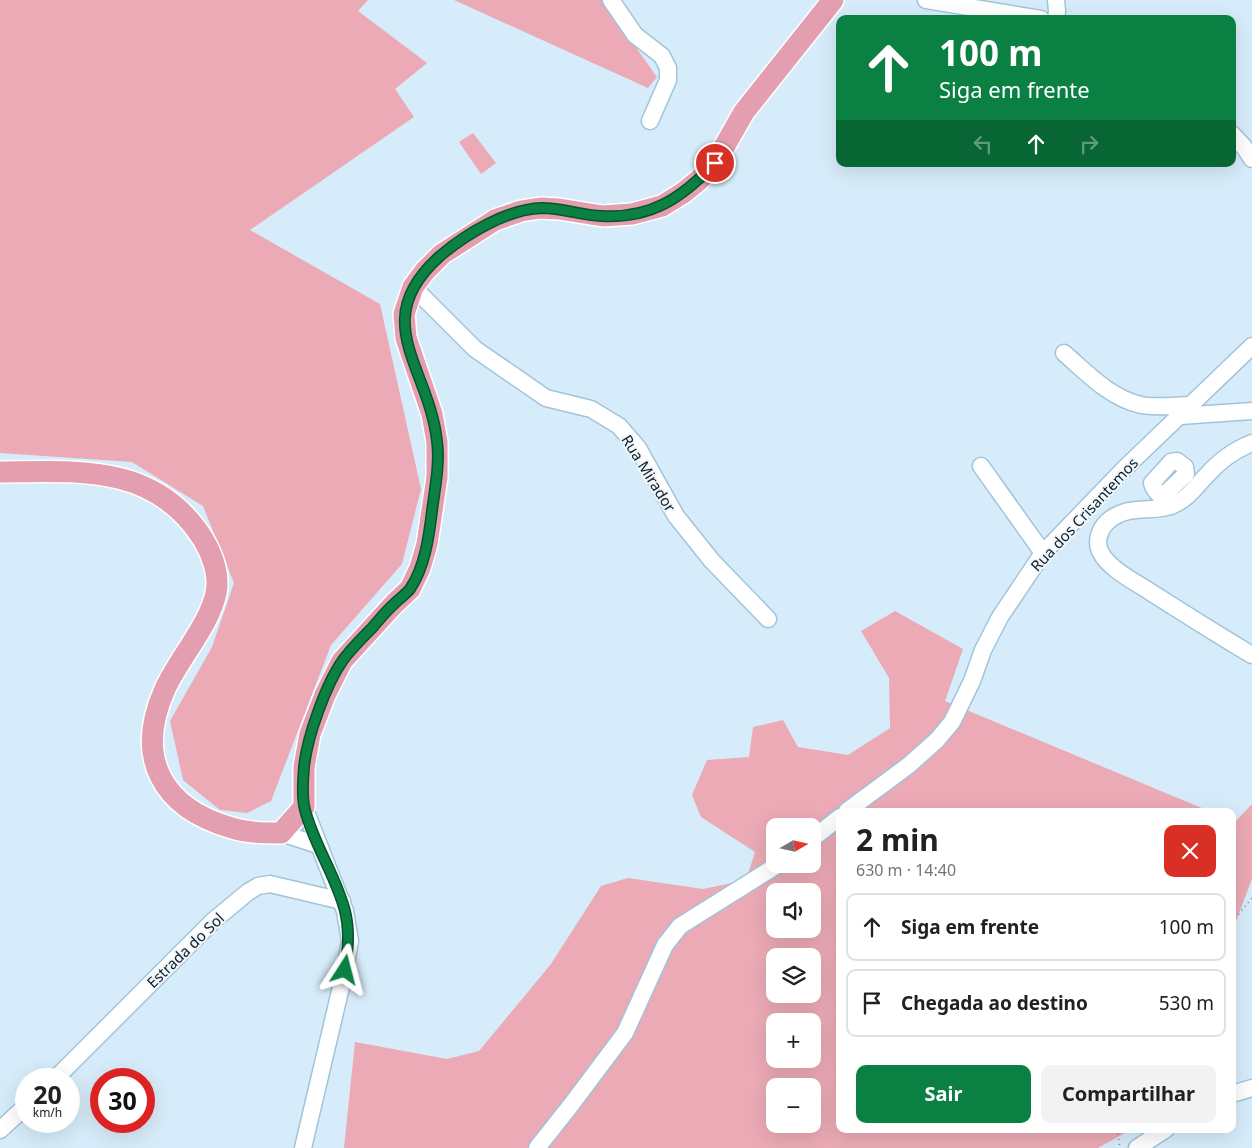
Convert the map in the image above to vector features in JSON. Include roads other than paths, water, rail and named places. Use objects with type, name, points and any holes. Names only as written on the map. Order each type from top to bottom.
[{"type":"main road","points":[[0,472],[73,473],[127,479],[173,503],[194,525],[207,546],[216,569],[217,592],[208,615],[165,689],[155,716],[153,742],[155,765],[163,784],[189,810],[232,828],[251,832],[281,833],[304,807],[306,759],[310,734],[325,696],[342,661],[410,589],[420,568],[427,544],[436,476],[437,442],[429,405],[406,338],[404,314],[413,287],[425,271],[442,254],[495,220],[521,211],[540,208],[603,216],[632,214],[662,206],[683,193],[715,163],[744,112],[833,0]]},
{"type":"street","points":[[611,0],[635,35],[662,56],[668,68],[668,80],[650,122]]},
{"type":"street","points":[[926,0],[1017,15]]},
{"type":"street","points":[[1056,0],[1056,15]]},
{"type":"street","points":[[1236,138],[1252,159]]},
{"type":"street","name":"Rua Mirador","points":[[413,287],[475,349],[546,398],[591,409],[619,426],[638,448],[676,516],[712,561],[768,619]]},
{"type":"street","name":"Rua dos Crisantemos","points":[[851,808],[909,764],[937,740],[952,722],[1000,617],[1043,553],[1125,468],[1252,346]]},
{"type":"street","points":[[1064,353],[1108,390],[1140,405],[1192,404]]},
{"type":"street","points":[[1180,416],[1252,411]]},
{"type":"street","points":[[1252,443],[1234,451],[1218,462],[1186,497],[1116,515],[1105,524],[1099,533],[1098,540],[1101,554],[1121,573],[1252,655]]},
{"type":"street","points":[[981,466],[1043,553]]},
{"type":"street","points":[[304,807],[318,846],[342,901],[350,941],[304,1148]]},
{"type":"street","points":[[821,832],[836,820]]},
{"type":"street","points":[[281,833],[318,846]]},
{"type":"street","points":[[537,1148],[572,1105],[625,1033],[665,946],[680,926],[766,872]]},
{"type":"street","name":"Estrada do Sol","points":[[65,1068],[213,921],[248,892],[258,886],[270,884],[342,901]]},
{"type":"street","points":[[1236,1093],[1252,1088]]},
{"type":"street","points":[[0,1130],[15,1116]]},
{"type":"street","points":[[1137,1148],[1160,1133]]}]
